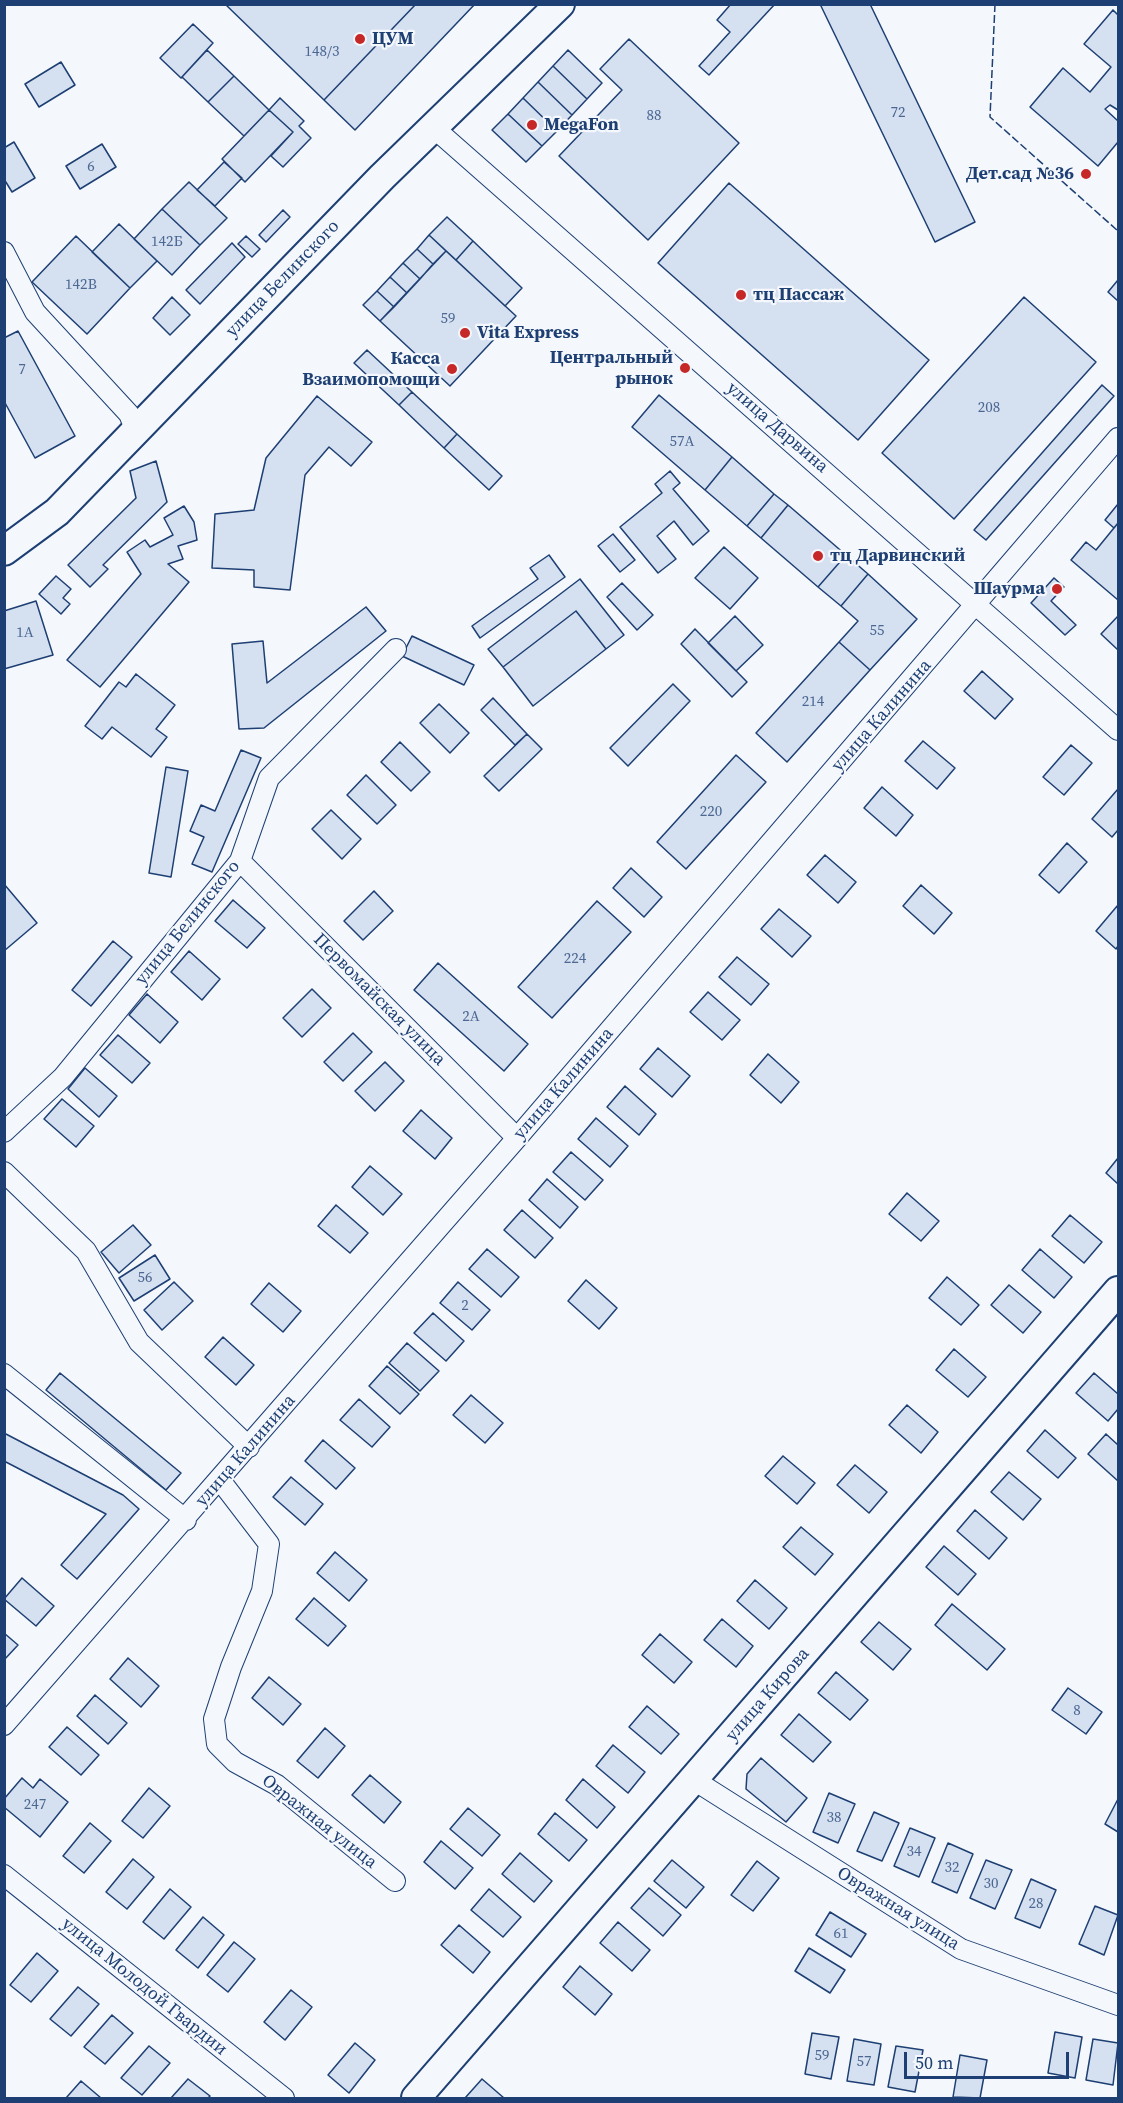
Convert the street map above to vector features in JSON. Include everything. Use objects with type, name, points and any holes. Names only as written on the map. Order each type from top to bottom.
[{"type":"street","name":"улица Белинского","points":[[4,551],[57,512],[382,177],[560,4]]},
{"type":"street","name":"улица Дарвина","points":[[434,128],[1119,730]]},
{"type":"street","points":[[4,252],[35,312],[129,414],[136,431]]},
{"type":"street","name":"улица Калинина","points":[[4,1725],[186,1520],[517,1138],[978,605],[1119,438]]},
{"type":"street","name":"улица Белинского","points":[[4,1132],[63,1077],[240,861],[269,778],[396,649]]},
{"type":"street","name":"Первомайская улица","points":[[240,861],[517,1138]]},
{"type":"street","points":[[4,1172],[86,1251],[139,1341],[249,1447]]},
{"type":"street","name":"улица Кирова","points":[[416,2098],[1119,1291]]},
{"type":"street","points":[[4,1374],[186,1520]]},
{"type":"street","name":"Овражная улица","points":[[220,1480],[270,1544],[262,1591],[231,1667],[214,1719],[217,1744],[235,1762],[277,1785],[395,1881]]},
{"type":"street","name":"Овражная улица","points":[[694,1780],[961,1949],[1119,2005]]},
{"type":"street","name":"улица Молодой Гвардии","points":[[4,1875],[284,2098]]},
{"type":"building","points":[[225,4],[416,4],[324,100]]},
{"type":"building","points":[[416,4],[475,4],[355,130],[324,100]]},
{"type":"building","points":[[731,4],[775,4],[709,75],[699,66],[730,32],[717,20]]},
{"type":"building","points":[[820,4],[870,4],[975,222],[935,242]]},
{"type":"building","points":[[1113,10],[1118,15],[1118,110],[1110,105],[1105,109],[1118,121],[1118,142],[1098,166],[1030,107],[1063,68],[1090,92],[1111,67],[1084,44]]},
{"type":"building","points":[[193,24],[213,43],[181,78],[160,58]]},
{"type":"building","points":[[629,39],[739,143],[648,240],[559,156],[622,90],[600,69]]},
{"type":"building","points":[[207,50],[234,76],[208,102],[182,77]]},
{"type":"building","points":[[568,50],[602,83],[587,99],[553,66]]},
{"type":"building","points":[[61,62],[75,85],[39,107],[25,84]]},
{"type":"building","points":[[553,66],[587,99],[572,115],[538,82]]},
{"type":"building","points":[[234,76],[269,110],[244,136],[208,102]]},
{"type":"building","points":[[538,82],[572,115],[557,131],[523,98]]},
{"type":"building","points":[[280,98],[304,121],[299,126],[311,138],[283,167],[271,156],[293,132],[269,110]]},
{"type":"building","points":[[523,98],[557,131],[542,146],[508,114]]},
{"type":"building","points":[[269,110],[293,132],[245,182],[222,159]]},
{"type":"building","points":[[508,114],[542,146],[526,162],[492,130]]},
{"type":"building","points":[[14,142],[35,178],[12,192],[4,179],[4,148]]},
{"type":"building","points":[[102,144],[116,167],[80,189],[66,166]]},
{"type":"building","points":[[224,162],[242,178],[215,206],[197,190]]},
{"type":"building","points":[[189,182],[227,218],[200,245],[162,209]]},
{"type":"building","points":[[729,183],[929,360],[858,440],[658,263]]},
{"type":"building","points":[[162,209],[200,245],[172,275],[134,239]]},
{"type":"building","points":[[283,210],[290,217],[266,242],[259,235]]},
{"type":"building","points":[[447,217],[473,241],[456,260],[429,235]]},
{"type":"building","points":[[119,224],[157,261],[130,288],[92,252]]},
{"type":"building","points":[[429,235],[446,251],[433,264],[417,249]]},
{"type":"building","points":[[76,236],[130,288],[87,334],[32,282]]},
{"type":"building","points":[[246,236],[260,249],[252,257],[238,244]]},
{"type":"building","points":[[473,241],[522,288],[505,306],[456,260]]},
{"type":"building","points":[[232,243],[245,257],[200,304],[186,290]]},
{"type":"building","points":[[417,249],[433,264],[420,279],[403,263]]},
{"type":"building","points":[[446,251],[516,316],[450,386],[380,321]]},
{"type":"building","points":[[403,263],[420,279],[407,293],[390,277]]},
{"type":"building","points":[[390,277],[407,293],[394,307],[377,291]]},
{"type":"building","points":[[1118,280],[1118,301],[1108,292]]},
{"type":"building","points":[[377,291],[394,307],[380,321],[363,305]]},
{"type":"building","points":[[172,297],[190,315],[170,335],[153,318]]},
{"type":"building","points":[[1024,297],[1096,362],[954,519],[882,453]]},
{"type":"building","points":[[18,331],[75,436],[35,458],[4,401],[4,338]]},
{"type":"building","points":[[367,350],[412,392],[399,405],[354,363]]},
{"type":"building","points":[[1102,385],[1114,396],[986,540],[974,530]]},
{"type":"building","points":[[412,392],[457,434],[444,448],[399,405]]},
{"type":"building","points":[[659,395],[732,457],[705,490],[632,427]]},
{"type":"building","points":[[317,396],[372,442],[351,466],[329,447],[305,475],[290,590],[254,587],[254,570],[212,568],[215,514],[254,510],[266,458]]},
{"type":"building","points":[[457,434],[502,476],[489,490],[444,448]]},
{"type":"building","points":[[732,457],[774,494],[747,526],[705,490]]},
{"type":"building","points":[[156,461],[167,502],[103,565],[108,569],[90,587],[68,565],[136,498],[130,471]]},
{"type":"building","points":[[670,471],[680,483],[673,489],[709,531],[693,545],[674,521],[657,536],[676,559],[658,573],[620,527],[662,493],[655,484]]},
{"type":"building","points":[[774,494],[788,505],[761,538],[747,526]]},
{"type":"building","points":[[1118,504],[1118,523],[1114,528],[1105,520]]},
{"type":"building","points":[[788,505],[846,555],[818,587],[761,538]]},
{"type":"building","points":[[184,506],[194,522],[197,540],[178,546],[183,559],[168,564],[189,582],[100,687],[67,660],[141,574],[127,552],[145,540],[150,547],[173,535],[164,518]]},
{"type":"building","points":[[1118,523],[1118,600],[1071,560],[1086,542],[1096,550]]},
{"type":"building","points":[[613,534],[635,560],[620,572],[598,546]]},
{"type":"building","points":[[724,547],[758,578],[730,609],[695,578]]},
{"type":"building","points":[[549,555],[565,577],[480,638],[472,626],[538,579],[530,568]]},
{"type":"building","points":[[846,555],[868,574],[841,606],[818,587]]},
{"type":"building","points":[[868,574],[917,619],[870,670],[839,642],[858,621],[841,606]]},
{"type":"building","points":[[56,576],[71,589],[63,598],[70,604],[61,614],[39,594]]},
{"type":"building","points":[[1054,578],[1064,587],[1051,601],[1076,625],[1065,635],[1031,603]]},
{"type":"building","points":[[580,579],[624,635],[606,649],[576,611],[503,667],[488,649]]},
{"type":"building","points":[[622,583],[653,615],[637,630],[607,597]]},
{"type":"building","points":[[36,601],[53,655],[4,669],[4,611]]},
{"type":"building","points":[[366,607],[386,631],[264,728],[239,729],[232,644],[263,641],[267,683]]},
{"type":"building","points":[[576,611],[606,649],[533,706],[503,667]]},
{"type":"building","points":[[735,616],[763,645],[736,671],[708,643]]},
{"type":"building","points":[[1118,616],[1118,650],[1101,634]]},
{"type":"building","points":[[695,629],[747,682],[732,697],[681,644]]},
{"type":"building","points":[[412,636],[474,665],[464,685],[402,656]]},
{"type":"building","points":[[839,642],[870,670],[787,762],[756,733]]},
{"type":"building","points":[[982,671],[1013,699],[995,719],[964,691]]},
{"type":"building","points":[[136,674],[175,705],[156,729],[167,737],[151,757],[112,727],[102,739],[85,726],[119,682],[126,687]]},
{"type":"building","points":[[673,684],[690,701],[628,766],[610,748]]},
{"type":"building","points":[[493,698],[527,734],[515,745],[481,710]]},
{"type":"building","points":[[439,704],[469,733],[450,753],[420,723]]},
{"type":"building","points":[[527,734],[542,749],[499,791],[484,776]]},
{"type":"building","points":[[923,741],[955,768],[937,789],[905,761]]},
{"type":"building","points":[[400,742],[430,772],[411,791],[381,762]]},
{"type":"building","points":[[1071,745],[1092,763],[1064,795],[1043,777]]},
{"type":"building","points":[[241,750],[261,758],[212,872],[192,864],[204,837],[190,831],[201,805],[215,811]]},
{"type":"building","points":[[736,755],[766,782],[686,869],[657,842]]},
{"type":"building","points":[[166,767],[188,771],[171,877],[149,873]]},
{"type":"building","points":[[366,775],[396,805],[377,824],[347,795]]},
{"type":"building","points":[[882,787],[913,815],[896,836],[864,808]]},
{"type":"building","points":[[1118,789],[1118,830],[1112,837],[1092,819]]},
{"type":"building","points":[[331,810],[361,839],[342,859],[312,829]]},
{"type":"building","points":[[1067,843],[1087,862],[1059,893],[1039,875]]},
{"type":"building","points":[[825,855],[856,882],[838,903],[807,875]]},
{"type":"building","points":[[631,868],[662,897],[644,917],[613,888]]},
{"type":"building","points":[[4,884],[37,923],[4,951]]},
{"type":"building","points":[[921,885],[952,913],[934,934],[903,906]]},
{"type":"building","points":[[374,891],[393,911],[363,940],[344,921]]},
{"type":"building","points":[[233,900],[265,928],[247,948],[215,921]]},
{"type":"building","points":[[597,901],[631,932],[552,1018],[518,987]]},
{"type":"building","points":[[1118,905],[1118,946],[1116,949],[1096,931]]},
{"type":"building","points":[[779,909],[811,936],[792,957],[761,929]]},
{"type":"building","points":[[113,941],[132,957],[91,1006],[72,990]]},
{"type":"building","points":[[189,951],[220,979],[202,1000],[171,972]]},
{"type":"building","points":[[737,957],[769,984],[751,1005],[719,977]]},
{"type":"building","points":[[438,963],[528,1044],[504,1071],[414,990]]},
{"type":"building","points":[[312,989],[331,1008],[302,1037],[283,1018]]},
{"type":"building","points":[[708,992],[740,1020],[722,1040],[690,1012]]},
{"type":"building","points":[[147,994],[178,1022],[160,1043],[129,1015]]},
{"type":"building","points":[[353,1033],[372,1052],[343,1081],[324,1062]]},
{"type":"building","points":[[118,1035],[150,1063],[132,1083],[100,1055]]},
{"type":"building","points":[[658,1048],[690,1076],[672,1097],[640,1069]]},
{"type":"building","points":[[768,1054],[799,1082],[781,1103],[750,1075]]},
{"type":"building","points":[[385,1062],[404,1081],[375,1111],[355,1091]]},
{"type":"building","points":[[85,1068],[117,1096],[99,1117],[68,1089]]},
{"type":"building","points":[[625,1086],[656,1114],[639,1135],[607,1107]]},
{"type":"building","points":[[62,1099],[94,1126],[76,1147],[44,1119]]},
{"type":"building","points":[[421,1110],[452,1138],[435,1159],[403,1131]]},
{"type":"building","points":[[596,1118],[628,1146],[610,1167],[578,1139]]},
{"type":"building","points":[[571,1152],[603,1180],[585,1200],[553,1172]]},
{"type":"building","points":[[1118,1158],[1118,1184],[1106,1173]]},
{"type":"building","points":[[370,1166],[402,1194],[383,1215],[352,1187]]},
{"type":"building","points":[[547,1179],[578,1207],[560,1228],[529,1200]]},
{"type":"building","points":[[907,1193],[939,1221],[921,1241],[889,1214]]},
{"type":"building","points":[[336,1205],[368,1233],[350,1253],[318,1226]]},
{"type":"building","points":[[522,1210],[553,1238],[535,1258],[504,1230]]},
{"type":"building","points":[[1070,1215],[1102,1242],[1084,1263],[1052,1236]]},
{"type":"building","points":[[133,1225],[151,1245],[119,1273],[101,1252]]},
{"type":"building","points":[[487,1249],[519,1277],[501,1297],[469,1269]]},
{"type":"building","points":[[1040,1249],[1072,1277],[1054,1298],[1022,1270]]},
{"type":"building","points":[[155,1255],[170,1279],[134,1301],[119,1278]]},
{"type":"building","points":[[947,1277],[979,1305],[961,1325],[929,1298]]},
{"type":"building","points":[[586,1280],[617,1308],[599,1329],[568,1301]]},
{"type":"building","points":[[174,1282],[193,1301],[162,1330],[144,1310]]},
{"type":"building","points":[[458,1282],[490,1310],[472,1330],[440,1303]]},
{"type":"building","points":[[269,1283],[301,1311],[283,1332],[251,1304]]},
{"type":"building","points":[[1009,1285],[1041,1312],[1023,1333],[991,1305]]},
{"type":"building","points":[[433,1313],[464,1341],[446,1361],[414,1333]]},
{"type":"building","points":[[223,1337],[254,1365],[236,1385],[205,1357]]},
{"type":"building","points":[[407,1343],[439,1371],[420,1391],[389,1363]]},
{"type":"building","points":[[954,1349],[986,1377],[968,1397],[936,1370]]},
{"type":"building","points":[[387,1366],[419,1394],[400,1414],[369,1386]]},
{"type":"building","points":[[60,1373],[181,1473],[166,1490],[46,1390]]},
{"type":"building","points":[[1094,1373],[1118,1394],[1118,1409],[1108,1421],[1076,1393]]},
{"type":"building","points":[[471,1395],[503,1423],[485,1443],[453,1415]]},
{"type":"building","points":[[359,1399],[390,1427],[372,1447],[340,1420]]},
{"type":"building","points":[[907,1405],[938,1432],[921,1453],[889,1425]]},
{"type":"building","points":[[1045,1430],[1076,1458],[1058,1478],[1027,1451]]},
{"type":"building","points":[[4,1433],[123,1495],[139,1509],[77,1579],[61,1565],[106,1514],[4,1461]]},
{"type":"building","points":[[1106,1434],[1118,1445],[1118,1481],[1088,1454]]},
{"type":"building","points":[[323,1440],[355,1468],[336,1489],[305,1461]]},
{"type":"building","points":[[783,1456],[815,1483],[797,1504],[765,1476]]},
{"type":"building","points":[[855,1465],[887,1492],[869,1513],[837,1485]]},
{"type":"building","points":[[1009,1472],[1041,1499],[1023,1520],[991,1492]]},
{"type":"building","points":[[291,1477],[323,1504],[305,1525],[273,1497]]},
{"type":"building","points":[[975,1510],[1007,1538],[989,1559],[957,1531]]},
{"type":"building","points":[[801,1527],[833,1554],[815,1575],[783,1547]]},
{"type":"building","points":[[944,1546],[976,1574],[958,1595],[926,1567]]},
{"type":"building","points":[[335,1552],[367,1580],[349,1601],[317,1573]]},
{"type":"building","points":[[22,1578],[54,1606],[36,1626],[4,1599]]},
{"type":"building","points":[[755,1580],[787,1608],[769,1629],[737,1601]]},
{"type":"building","points":[[314,1598],[346,1626],[328,1646],[296,1619]]},
{"type":"building","points":[[952,1604],[1005,1649],[987,1670],[935,1625]]},
{"type":"building","points":[[722,1619],[753,1646],[736,1667],[704,1640]]},
{"type":"building","points":[[879,1622],[911,1649],[893,1670],[861,1642]]},
{"type":"building","points":[[4,1633],[18,1645],[4,1660]]},
{"type":"building","points":[[660,1634],[692,1662],[674,1683],[642,1655]]},
{"type":"building","points":[[128,1658],[159,1686],[141,1707],[110,1679]]},
{"type":"building","points":[[836,1672],[868,1700],[850,1720],[818,1693]]},
{"type":"building","points":[[269,1677],[301,1704],[283,1725],[252,1698]]},
{"type":"building","points":[[1068,1688],[1102,1712],[1086,1734],[1052,1710]]},
{"type":"building","points":[[95,1695],[127,1723],[108,1744],[77,1716]]},
{"type":"building","points":[[647,1706],[679,1734],[661,1754],[629,1727]]},
{"type":"building","points":[[799,1714],[831,1742],[813,1762],[781,1735]]},
{"type":"building","points":[[67,1727],[99,1755],[81,1775],[49,1747]]},
{"type":"building","points":[[325,1728],[345,1746],[318,1778],[297,1761]]},
{"type":"building","points":[[613,1745],[645,1772],[628,1793],[596,1766]]},
{"type":"building","points":[[761,1758],[807,1798],[786,1822],[746,1789],[747,1774]]},
{"type":"building","points":[[370,1775],[401,1802],[384,1823],[352,1795]]},
{"type":"building","points":[[22,1778],[33,1788],[40,1779],[68,1802],[40,1837],[4,1807],[4,1799]]},
{"type":"building","points":[[583,1779],[615,1807],[597,1828],[566,1800]]},
{"type":"building","points":[[149,1788],[170,1806],[143,1838],[122,1821]]},
{"type":"building","points":[[829,1793],[855,1804],[838,1843],[813,1832]]},
{"type":"building","points":[[1118,1799],[1118,1832],[1105,1824]]},
{"type":"building","points":[[468,1808],[500,1835],[482,1856],[450,1829]]},
{"type":"building","points":[[874,1812],[899,1823],[882,1861],[857,1851]]},
{"type":"building","points":[[555,1813],[587,1840],[569,1861],[538,1834]]},
{"type":"building","points":[[90,1823],[111,1841],[84,1873],[63,1856]]},
{"type":"building","points":[[910,1828],[935,1838],[919,1877],[894,1866]]},
{"type":"building","points":[[441,1841],[473,1868],[455,1889],[424,1862]]},
{"type":"building","points":[[948,1843],[973,1854],[957,1893],[932,1882]]},
{"type":"building","points":[[520,1853],[552,1881],[534,1902],[502,1874]]},
{"type":"building","points":[[133,1859],[154,1877],[127,1909],[106,1892]]},
{"type":"building","points":[[672,1860],[704,1887],[686,1908],[654,1881]]},
{"type":"building","points":[[986,1860],[1012,1870],[995,1909],[970,1898]]},
{"type":"building","points":[[757,1861],[779,1878],[753,1911],[731,1895]]},
{"type":"building","points":[[1031,1879],[1056,1890],[1040,1928],[1015,1918]]},
{"type":"building","points":[[649,1888],[681,1915],[663,1936],[631,1908]]},
{"type":"building","points":[[170,1889],[191,1907],[164,1939],[143,1922]]},
{"type":"building","points":[[489,1889],[521,1917],[503,1937],[471,1910]]},
{"type":"building","points":[[1095,1906],[1118,1915],[1104,1955],[1079,1944]]},
{"type":"building","points":[[830,1912],[866,1934],[851,1957],[816,1935]]},
{"type":"building","points":[[203,1917],[224,1935],[198,1968],[176,1950]]},
{"type":"building","points":[[618,1922],[650,1950],[632,1971],[600,1943]]},
{"type":"building","points":[[459,1925],[490,1952],[473,1973],[441,1945]]},
{"type":"building","points":[[234,1942],[255,1959],[228,1992],[207,1975]]},
{"type":"building","points":[[809,1948],[845,1970],[830,1993],[795,1971]]},
{"type":"building","points":[[37,1953],[58,1971],[31,2002],[10,1985]]},
{"type":"building","points":[[580,1966],[612,1994],[595,2015],[563,1987]]},
{"type":"building","points":[[78,1987],[99,2004],[71,2036],[50,2019]]},
{"type":"building","points":[[291,1990],[312,2007],[285,2040],[264,2022]]},
{"type":"building","points":[[112,2015],[133,2033],[105,2064],[84,2047]]},
{"type":"building","points":[[1055,2032],[1082,2037],[1075,2078],[1048,2073]]},
{"type":"building","points":[[812,2033],[839,2037],[831,2079],[805,2074]]},
{"type":"building","points":[[854,2039],[881,2044],[874,2085],[847,2081]]},
{"type":"building","points":[[1093,2039],[1118,2043],[1113,2085],[1086,2080]]},
{"type":"building","points":[[355,2043],[375,2060],[349,2093],[328,2075]]},
{"type":"building","points":[[149,2046],[170,2063],[142,2095],[121,2078]]},
{"type":"building","points":[[896,2046],[923,2050],[915,2092],[888,2087]]},
{"type":"building","points":[[960,2055],[987,2060],[980,2098],[953,2097]]},
{"type":"building","points":[[188,2079],[210,2096],[208,2098],[171,2098]]},
{"type":"building","points":[[482,2079],[504,2098],[465,2098]]},
{"type":"building","points":[[81,2081],[101,2098],[66,2098]]},
{"type":"fence","points":[[995,4],[990,117],[1118,231]]},
{"type":"place","name":"ЦУМ","points":[[360,39]]},
{"type":"place","name":"MegaFon","points":[[532,125]]},
{"type":"place","name":"Дет.сад №36","points":[[1086,174]]},
{"type":"place","name":"тц Пассаж","points":[[741,295]]},
{"type":"place","name":"Vita Express","points":[[465,333]]},
{"type":"place","name":"Центральный рынок","points":[[685,368]]},
{"type":"place","name":"Касса Взаимопомощи","points":[[452,369]]},
{"type":"place","name":"тц Дарвинский","points":[[818,556]]},
{"type":"place","name":"Шаурма","points":[[1057,589]]}]
